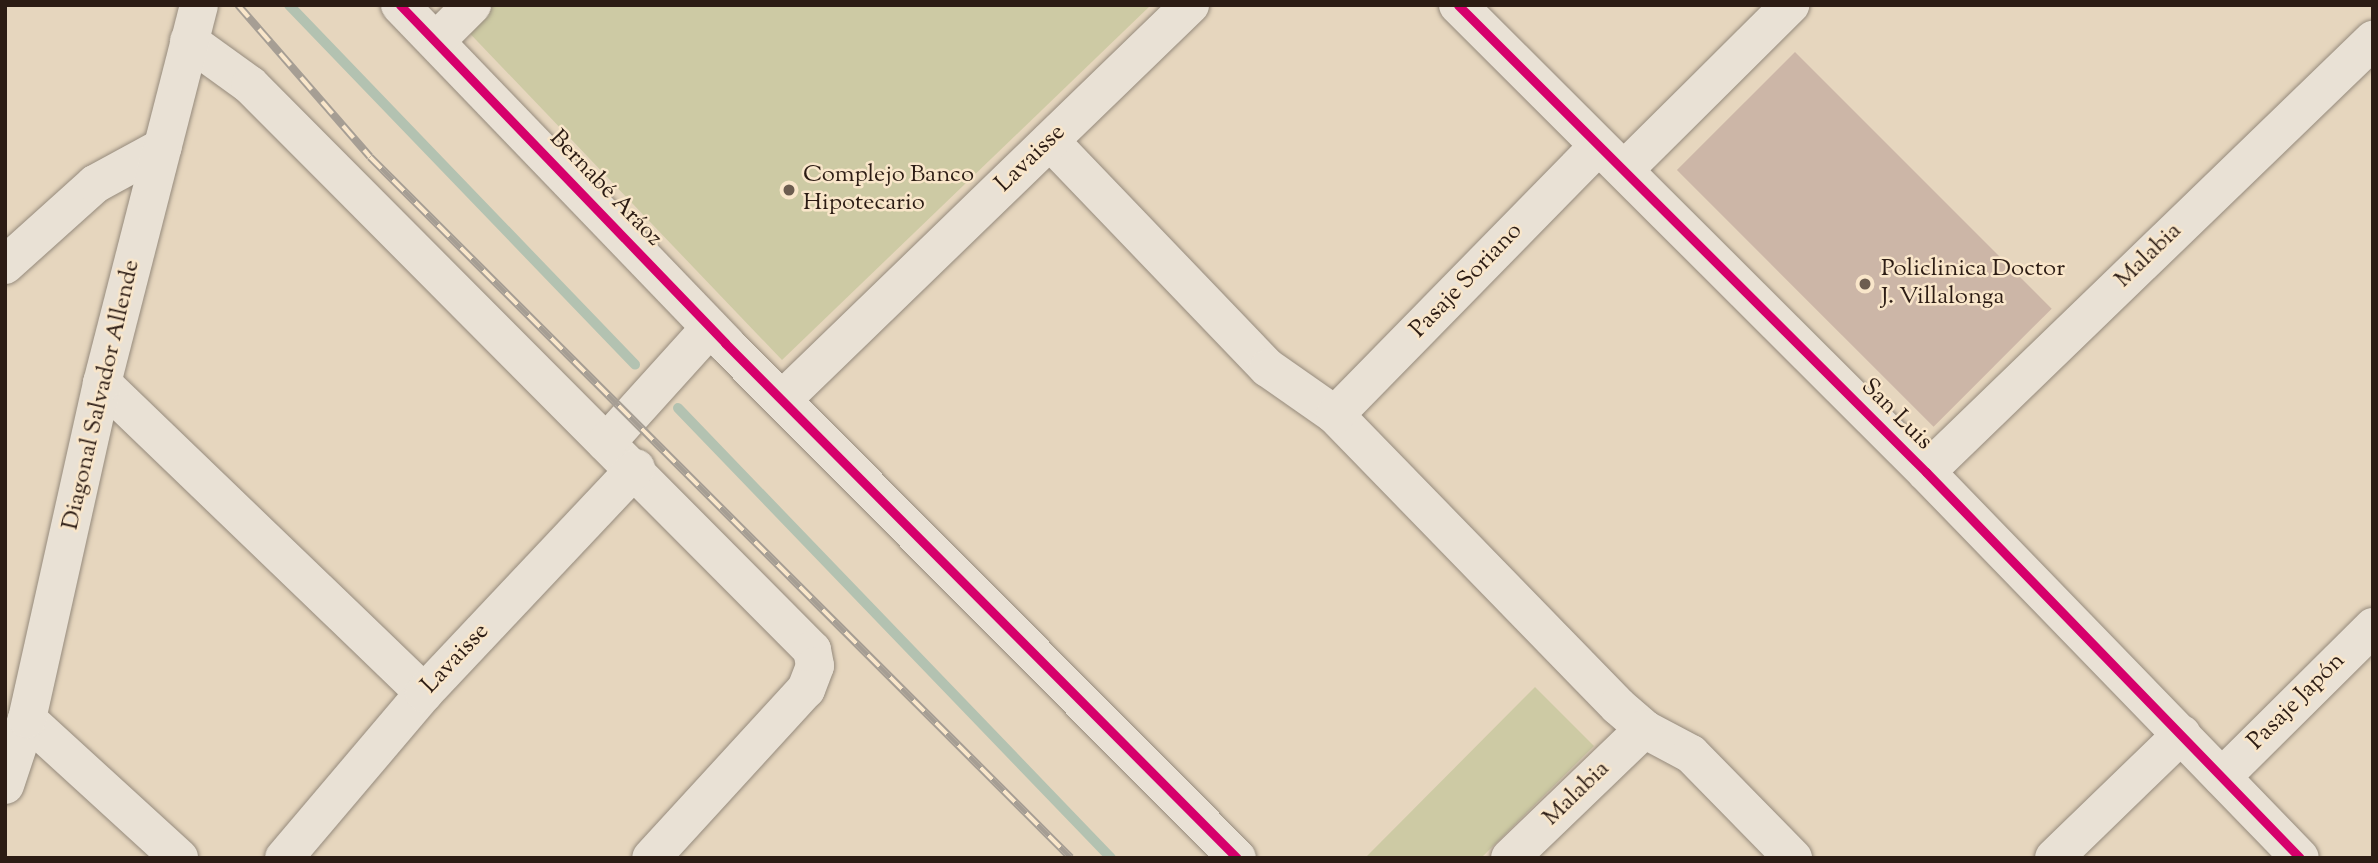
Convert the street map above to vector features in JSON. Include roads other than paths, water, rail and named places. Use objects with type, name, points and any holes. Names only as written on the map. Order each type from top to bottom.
[{"type":"street","name":"Bernabé Aráoz","points":[[400,5],[710,328],[1237,858]]},
{"type":"street","points":[[436,41],[472,5]]},
{"type":"street","name":"Lavaisse","points":[[782,400],[1190,5]]},
{"type":"street","name":"San Luis","points":[[1458,5],[1926,472],[2300,858]]},
{"type":"street","name":"Pasaje Soriano","points":[[1335,415],[1612,158],[1790,5]]},
{"type":"street","points":[[194,23],[250,85],[606,443],[636,468],[812,650],[815,666],[806,689],[651,858]]},
{"type":"street","name":"Diagonal Salvador Allende","points":[[5,785],[27,719],[102,383],[194,23]]},
{"type":"street","name":"Malabia","points":[[1926,472],[2373,40]]},
{"type":"street","points":[[1050,141],[1268,368],[1335,415],[1644,729],[1691,754],[1793,858]]},
{"type":"street","points":[[5,265],[95,184],[163,147]]},
{"type":"street","points":[[606,443],[710,328]]},
{"type":"street","points":[[102,383],[424,693]]},
{"type":"street","name":"Lavaisse","points":[[284,858],[424,693],[636,468]]},
{"type":"street","name":"Pasaje Japón","points":[[2222,777],[2373,627]]},
{"type":"street","points":[[27,719],[179,858]]},
{"type":"street","name":"Malabia","points":[[1510,858],[1644,729]]},
{"type":"street","points":[[2054,858],[2182,734]]},
{"type":"waterway","points":[[289,5],[635,364]]},
{"type":"waterway","points":[[678,408],[1111,858]]},
{"type":"railway","points":[[238,5],[370,157],[1071,858]]},
{"type":"place","name":"Complejo Banco Hipotecario","points":[[789,190]]},
{"type":"place","name":"Policlinica Doctor J. Villalonga","points":[[1865,284]]}]
